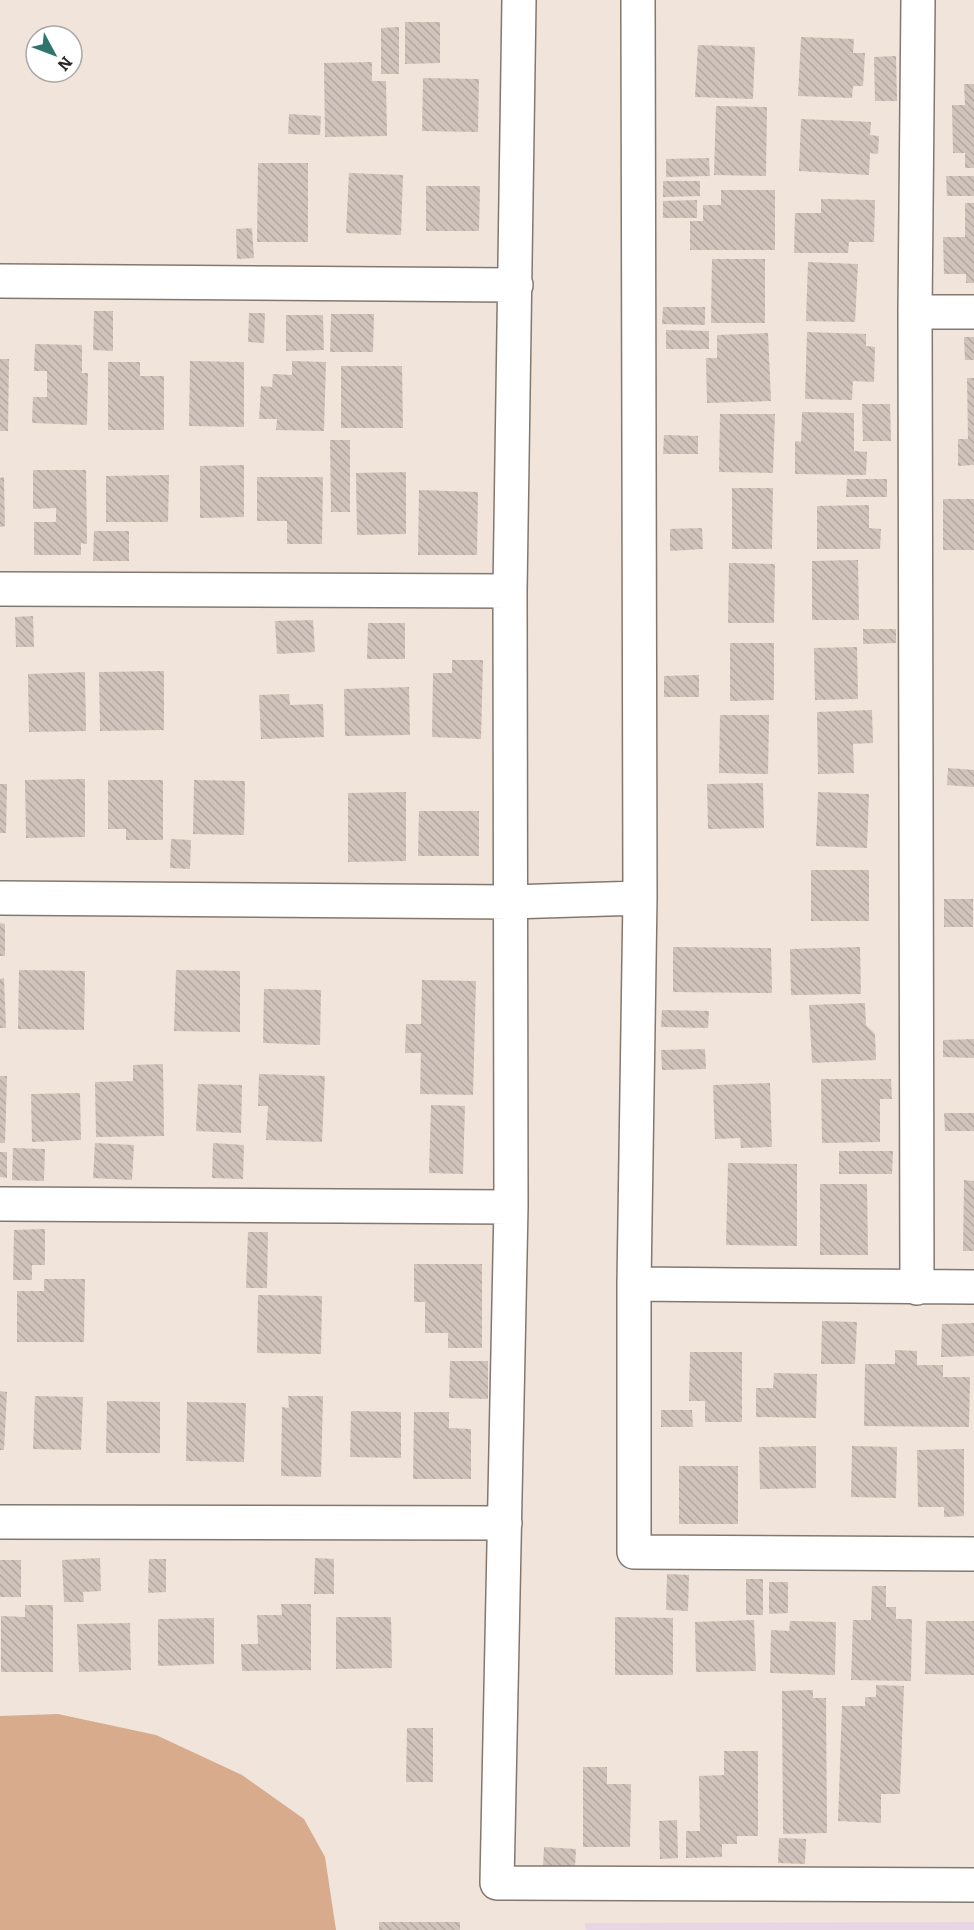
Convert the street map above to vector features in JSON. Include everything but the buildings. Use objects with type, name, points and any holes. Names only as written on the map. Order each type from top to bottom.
[{"type":"street","points":[[519,0],[510,591],[512,1207],[497,1883],[974,1885]]},
{"type":"street","points":[[638,0],[640,898],[634,1284],[634,1552],[974,1554]]},
{"type":"street","points":[[917,1287],[915,312],[918,0]]},
{"type":"street","points":[[0,281],[516,285]]},
{"type":"street","points":[[915,312],[974,312]]},
{"type":"street","points":[[0,589],[510,591]]},
{"type":"street","points":[[0,898],[510,902],[640,898]]},
{"type":"street","points":[[0,1204],[512,1207]]},
{"type":"street","points":[[634,1284],[974,1287]]},
{"type":"street","points":[[0,1522],[505,1523]]},
{"type":"shaded area","points":[[58,1714],[156,1735],[242,1775],[304,1819],[325,1857],[336,1930],[0,1930],[0,1716]]},
{"type":"shaded area","points":[[974,1922],[974,1930],[586,1930],[585,1923]]}]
